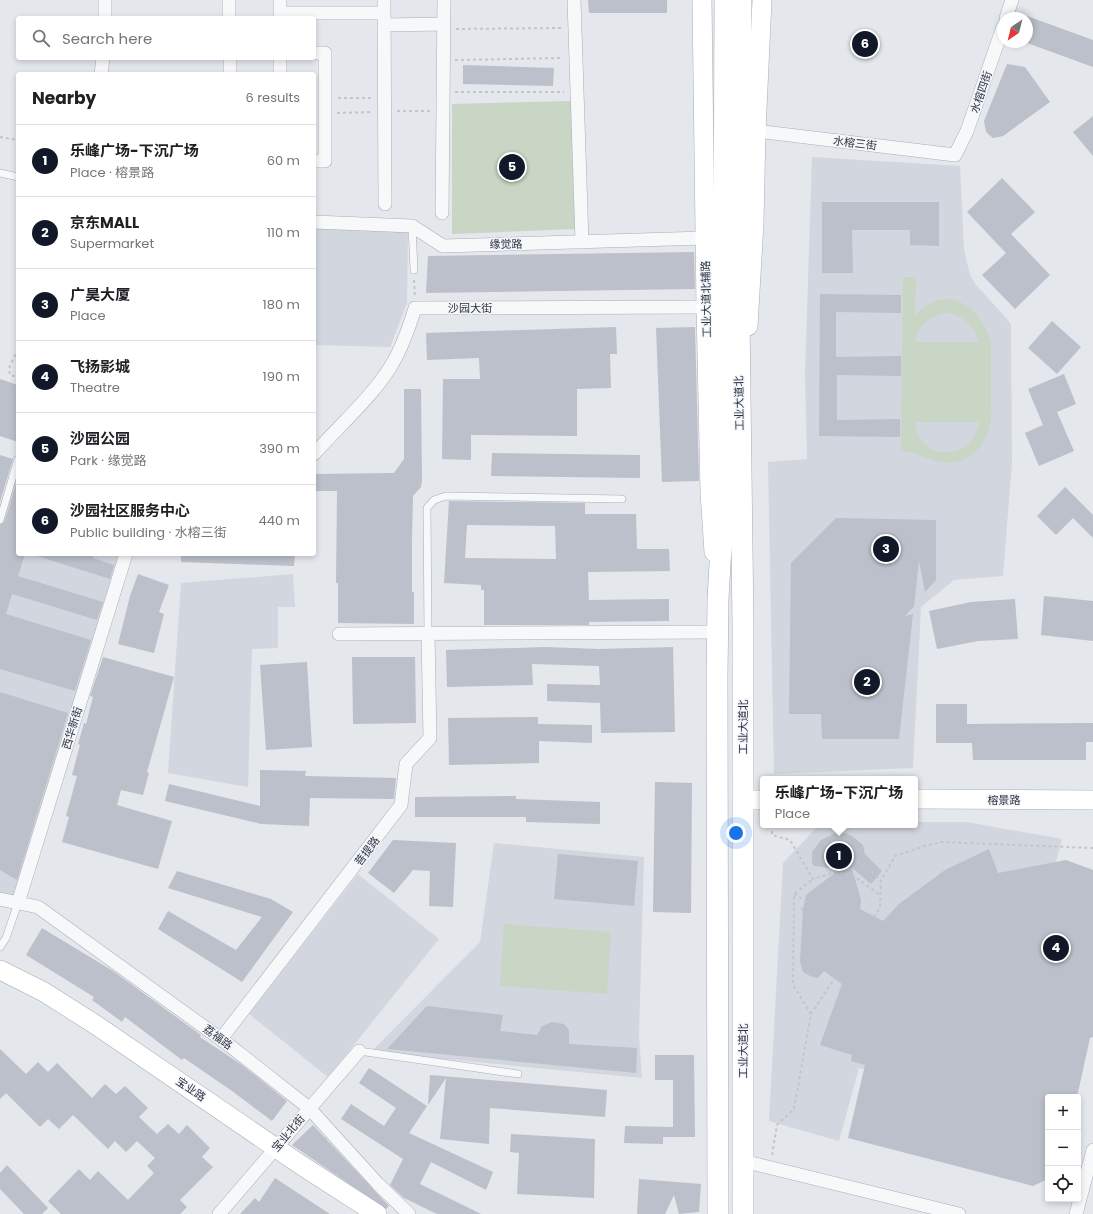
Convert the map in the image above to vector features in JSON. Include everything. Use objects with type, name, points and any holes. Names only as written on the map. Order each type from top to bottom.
[{"type":"main road","name":"工业大道北辅路","points":[[702,0],[704,238],[710,492],[718,599]]},
{"type":"main road","points":[[725,0],[731,246]]},
{"type":"main road","points":[[731,246],[741,0]]},
{"type":"main road","points":[[739,395],[748,316],[754,223],[756,130],[762,0]]},
{"type":"main road","name":"工业大道北","points":[[731,246],[739,395],[753,800],[743,1162],[743,1214]]},
{"type":"main road","name":"工业大道北","points":[[718,1214],[717,632],[723,512],[731,246]]},
{"type":"main road","name":"榕景路","points":[[918,800],[1093,800]]},
{"type":"main road","name":"宝业路","points":[[0,970],[44,992],[96,1025],[357,1214]]},
{"type":"main road","name":"宝业路","points":[[0,983],[45,1007],[272,1152],[377,1214]]},
{"type":"street","points":[[105,0],[105,16]]},
{"type":"street","points":[[229,0],[230,16]]},
{"type":"street","points":[[442,213],[444,0]]},
{"type":"street","points":[[574,0],[582,242]]},
{"type":"street","points":[[1008,12],[1012,0]]},
{"type":"street","points":[[280,10],[384,13],[444,26]]},
{"type":"street","points":[[384,13],[385,204]]},
{"type":"street","name":"水榕四街","points":[[955,155],[967,131],[997,44]]},
{"type":"street","points":[[316,53],[325,54],[325,160],[316,161]]},
{"type":"street","points":[[101,72],[103,60]]},
{"type":"street","points":[[230,60],[230,72]]},
{"type":"street","points":[[280,60],[280,72]]},
{"type":"street","name":"水榕三街","points":[[756,130],[955,155]]},
{"type":"street","points":[[316,222],[412,226]]},
{"type":"street","name":"缘觉路","points":[[412,226],[443,246],[704,238]]},
{"type":"street","name":"沙园大街","points":[[415,308],[706,307]]},
{"type":"street","points":[[316,452],[367,397],[391,366],[406,335],[415,308]]},
{"type":"street","name":"西华新街","points":[[18,903],[125,556]]},
{"type":"street","points":[[339,634],[717,632]]},
{"type":"street","name":"菩提路","points":[[221,1039],[401,805],[406,764],[430,738],[428,634]]},
{"type":"street","name":"荔福路","points":[[0,899],[38,907],[221,1039],[309,1108],[378,1184],[409,1214]]},
{"type":"street","name":"宝业北街","points":[[219,1214],[358,1051]]},
{"type":"street","points":[[1076,1214],[1093,1150]]},
{"type":"street","points":[[743,1162],[959,1214]]},
{"type":"lane","points":[[0,173],[16,177]]},
{"type":"lane","points":[[412,226],[414,270]]},
{"type":"lane","points":[[0,520],[16,466]]},
{"type":"lane","points":[[428,634],[427,508],[434,500],[446,496],[622,500]]},
{"type":"lane","points":[[0,947],[6,938],[18,903]]},
{"type":"lane","points":[[358,1051],[518,1074]]},
{"type":"path","points":[[444,26],[563,28]]},
{"type":"path","points":[[444,60],[563,60]]},
{"type":"path","points":[[444,92],[564,92]]},
{"type":"path","points":[[325,98],[385,98]]},
{"type":"path","points":[[325,113],[444,110]]},
{"type":"path","points":[[0,138],[16,140]]},
{"type":"path","points":[[414,270],[415,308]]},
{"type":"path","points":[[16,353],[8,368],[10,375],[16,376]]},
{"type":"path","points":[[772,828],[772,835],[790,840],[813,879]]},
{"type":"path","points":[[874,917],[880,908],[881,881],[895,856],[925,846],[941,842],[1093,848]]},
{"type":"path","points":[[846,856],[869,869],[881,881]]},
{"type":"path","points":[[794,894],[813,879],[836,872],[854,876],[880,895]]},
{"type":"path","points":[[794,894],[812,905],[800,910]]},
{"type":"path","points":[[794,894],[793,985],[811,1014]]},
{"type":"path","points":[[770,1168],[778,1125],[794,1109],[811,1014],[835,978]]},
{"type":"shaded area","points":[[812,157],[960,166],[964,249],[970,275],[976,285],[1011,325],[1012,462],[1003,576],[954,580],[921,607],[913,768],[774,774],[768,462],[807,459],[805,374]]},
{"type":"shaded area","points":[[316,226],[408,228],[407,303],[390,347],[316,345]]},
{"type":"shaded area","points":[[16,459],[16,556],[122,556],[17,897],[0,894],[0,514]]},
{"type":"shaded area","points":[[293,574],[295,607],[278,607],[278,648],[252,649],[248,787],[168,773],[181,583]]},
{"type":"shaded area","points":[[918,822],[966,822],[1062,839],[1041,918],[895,1076],[859,1068],[839,1141],[769,1121],[783,863],[816,828],[918,828]]},
{"type":"shaded area","points":[[494,843],[644,857],[639,1036],[642,1078],[371,1052],[480,942]]},
{"type":"shaded area","points":[[358,874],[439,939],[328,1077],[249,1014]]},
{"type":"green space","points":[[572,101],[575,229],[452,234],[452,104]]},
{"type":"green space","points":[[903,277],[916,277],[915,315],[925,306],[938,300],[949,299],[959,301],[968,306],[982,322],[991,342],[991,419],[985,439],[975,452],[963,460],[948,463],[935,461],[907,451],[901,451]],"holes":[[[948,313],[964,319],[971,326],[979,342],[915,342],[922,325],[931,318]],[[915,422],[979,422],[976,433],[969,443],[960,449],[951,452],[941,452],[932,449],[924,443],[918,434]]]},
{"type":"green space","points":[[504,924],[611,932],[607,994],[500,986]]},
{"type":"building","points":[[588,0],[667,0],[667,13],[589,13]]},
{"type":"building","points":[[1033,18],[1093,40],[1093,67],[1033,45]]},
{"type":"building","points":[[1007,64],[1025,67],[1050,102],[1003,136],[993,138],[986,132],[984,121]]},
{"type":"building","points":[[463,65],[554,68],[553,86],[463,84]]},
{"type":"building","points":[[1093,116],[1093,156],[1073,132]]},
{"type":"building","points":[[1002,178],[1035,212],[1011,234],[1050,275],[1015,309],[982,275],[1006,253],[967,212]]},
{"type":"building","points":[[822,202],[939,202],[939,246],[910,245],[910,230],[852,230],[853,273],[822,273]]},
{"type":"building","points":[[694,252],[695,289],[426,293],[428,256]]},
{"type":"building","points":[[820,294],[901,295],[901,313],[836,312],[836,357],[901,356],[901,376],[837,375],[837,420],[900,419],[900,437],[819,436]]},
{"type":"building","points":[[1052,321],[1081,347],[1057,374],[1028,348]]},
{"type":"building","points":[[616,327],[617,354],[610,354],[611,388],[577,389],[577,436],[471,435],[471,460],[442,459],[443,379],[480,379],[479,358],[427,360],[426,333]]},
{"type":"building","points":[[695,327],[699,481],[662,482],[656,328]]},
{"type":"building","points":[[1064,374],[1076,404],[1057,412],[1074,451],[1039,466],[1025,433],[1043,425],[1028,389]]},
{"type":"building","points":[[0,379],[16,384],[16,441],[0,436]]},
{"type":"building","points":[[404,389],[421,389],[422,481],[421,487],[413,496],[412,592],[414,592],[414,624],[338,623],[338,583],[336,583],[337,491],[316,491],[316,474],[394,473],[404,459]]},
{"type":"building","points":[[492,453],[640,455],[640,478],[491,476]]},
{"type":"building","points":[[0,455],[13,459],[0,502]]},
{"type":"building","points":[[16,484],[16,556],[24,556],[18,576],[103,602],[97,620],[12,594],[6,614],[91,640],[75,691],[0,669],[0,525],[5,521]]},
{"type":"building","points":[[1065,487],[1093,515],[1093,538],[1073,518],[1056,535],[1037,516]]},
{"type":"building","points":[[449,501],[585,503],[585,514],[636,514],[637,549],[669,549],[670,571],[588,572],[589,600],[669,599],[669,621],[589,622],[589,625],[484,625],[484,590],[481,590],[481,585],[444,583]],"holes":[[[467,525],[555,526],[556,559],[465,558]]]},
{"type":"building","points":[[836,518],[936,520],[936,580],[925,592],[919,561],[914,606],[905,616],[913,614],[899,739],[822,739],[821,714],[789,714],[791,563]]},
{"type":"building","points":[[37,556],[94,556],[93,558],[114,565],[110,579]]},
{"type":"building","points":[[181,556],[295,556],[294,566],[181,562]]},
{"type":"building","points":[[138,574],[169,585],[159,612],[164,614],[154,653],[118,644],[130,596]]},
{"type":"building","points":[[1044,596],[1093,601],[1093,641],[1041,635]]},
{"type":"building","points":[[1015,599],[1018,639],[978,641],[937,649],[929,611],[971,602]]},
{"type":"building","points":[[546,647],[599,649],[673,647],[675,732],[601,733],[600,703],[547,701],[547,684],[600,685],[599,666],[532,664],[533,685],[447,687],[446,650]]},
{"type":"building","points":[[103,657],[174,677],[147,772],[149,773],[143,795],[121,790],[117,805],[172,821],[158,869],[62,842],[69,817],[66,816],[77,776],[72,775],[80,745],[78,744],[84,723],[86,724],[93,697],[90,696]]},
{"type":"building","points":[[352,657],[415,657],[416,723],[353,724]]},
{"type":"building","points":[[307,662],[312,747],[266,750],[260,665]]},
{"type":"building","points":[[0,692],[68,713],[17,880],[0,870]]},
{"type":"building","points":[[936,704],[967,704],[967,724],[1093,723],[1093,742],[1086,742],[1086,760],[973,760],[972,743],[936,743]]},
{"type":"building","points":[[538,717],[538,724],[592,725],[592,743],[539,741],[539,763],[449,765],[448,718]]},
{"type":"building","points":[[260,770],[306,771],[305,776],[396,778],[394,799],[310,798],[309,826],[261,824],[165,801],[169,784],[260,806]]},
{"type":"building","points":[[655,782],[692,783],[691,913],[653,912]]},
{"type":"building","points":[[516,796],[516,799],[600,802],[600,824],[526,822],[526,817],[415,817],[415,797]]},
{"type":"building","points":[[840,831],[852,836],[863,845],[865,854],[882,871],[871,884],[852,868],[861,900],[860,909],[883,921],[899,904],[945,870],[989,849],[998,873],[1066,860],[1093,870],[1093,1037],[1090,1038],[1078,1094],[1045,1094],[1045,1180],[1033,1186],[848,1138],[865,1065],[851,1061],[852,1055],[820,1045],[842,984],[824,971],[818,978],[810,976],[803,972],[800,961],[803,909],[806,895],[840,869],[814,866],[812,863],[812,852],[821,840]]},
{"type":"building","points":[[393,840],[456,843],[453,907],[429,906],[430,871],[413,870],[394,893],[368,873]]},
{"type":"building","points":[[558,854],[638,861],[634,906],[554,899]]},
{"type":"building","points":[[177,871],[271,899],[293,912],[242,982],[158,929],[168,911],[236,950],[262,917],[168,888]]},
{"type":"building","points":[[42,928],[113,971],[201,1035],[200,1037],[242,1065],[287,1101],[272,1121],[184,1058],[182,1060],[125,1017],[122,1022],[92,1000],[94,997],[26,955]]},
{"type":"building","points":[[427,1006],[503,1015],[500,1031],[537,1035],[542,1026],[552,1022],[564,1024],[569,1030],[569,1044],[637,1048],[636,1073],[387,1049]]},
{"type":"building","points":[[0,1049],[26,1074],[38,1062],[48,1072],[57,1063],[92,1098],[105,1084],[116,1094],[125,1086],[148,1108],[139,1117],[157,1134],[168,1124],[179,1134],[187,1125],[210,1148],[202,1157],[213,1167],[180,1200],[187,1207],[180,1214],[61,1214],[48,1201],[79,1169],[90,1180],[98,1171],[128,1200],[154,1173],[147,1166],[155,1158],[137,1141],[126,1152],[115,1141],[108,1149],[73,1115],[59,1129],[48,1119],[40,1127],[6,1093],[0,1099]]},
{"type":"building","points":[[655,1055],[694,1055],[695,1137],[663,1137],[663,1144],[624,1143],[625,1126],[673,1127],[673,1080],[655,1080]]},
{"type":"building","points":[[369,1068],[427,1106],[409,1133],[493,1172],[486,1190],[431,1162],[420,1184],[481,1214],[437,1214],[404,1198],[390,1185],[403,1159],[341,1119],[351,1104],[384,1126],[396,1108],[359,1083]]},
{"type":"building","points":[[430,1075],[607,1090],[605,1117],[490,1108],[489,1144],[440,1139],[446,1078],[428,1105]]},
{"type":"building","points":[[313,1125],[389,1206],[386,1209],[292,1145]]},
{"type":"building","points":[[511,1134],[595,1139],[594,1198],[517,1194],[519,1153],[510,1152]]},
{"type":"building","points":[[7,1165],[48,1208],[42,1214],[24,1214],[0,1189],[0,1173]]},
{"type":"building","points":[[275,1178],[330,1214],[240,1214],[255,1198],[259,1202]]},
{"type":"building","points":[[639,1179],[701,1184],[699,1212],[679,1214],[674,1195],[665,1214],[637,1214]]},
{"type":"place","name":"沙园社区服务中心","points":[[865,44]]},
{"type":"place","name":"沙园公园","points":[[512,167]]},
{"type":"place","name":"广昊大厦","points":[[886,549]]},
{"type":"place","name":"京东MALL","points":[[867,682]]},
{"type":"place","name":"乐峰广场-下沉广场","points":[[839,856]]},
{"type":"place","name":"飞扬影城","points":[[1056,948]]}]
